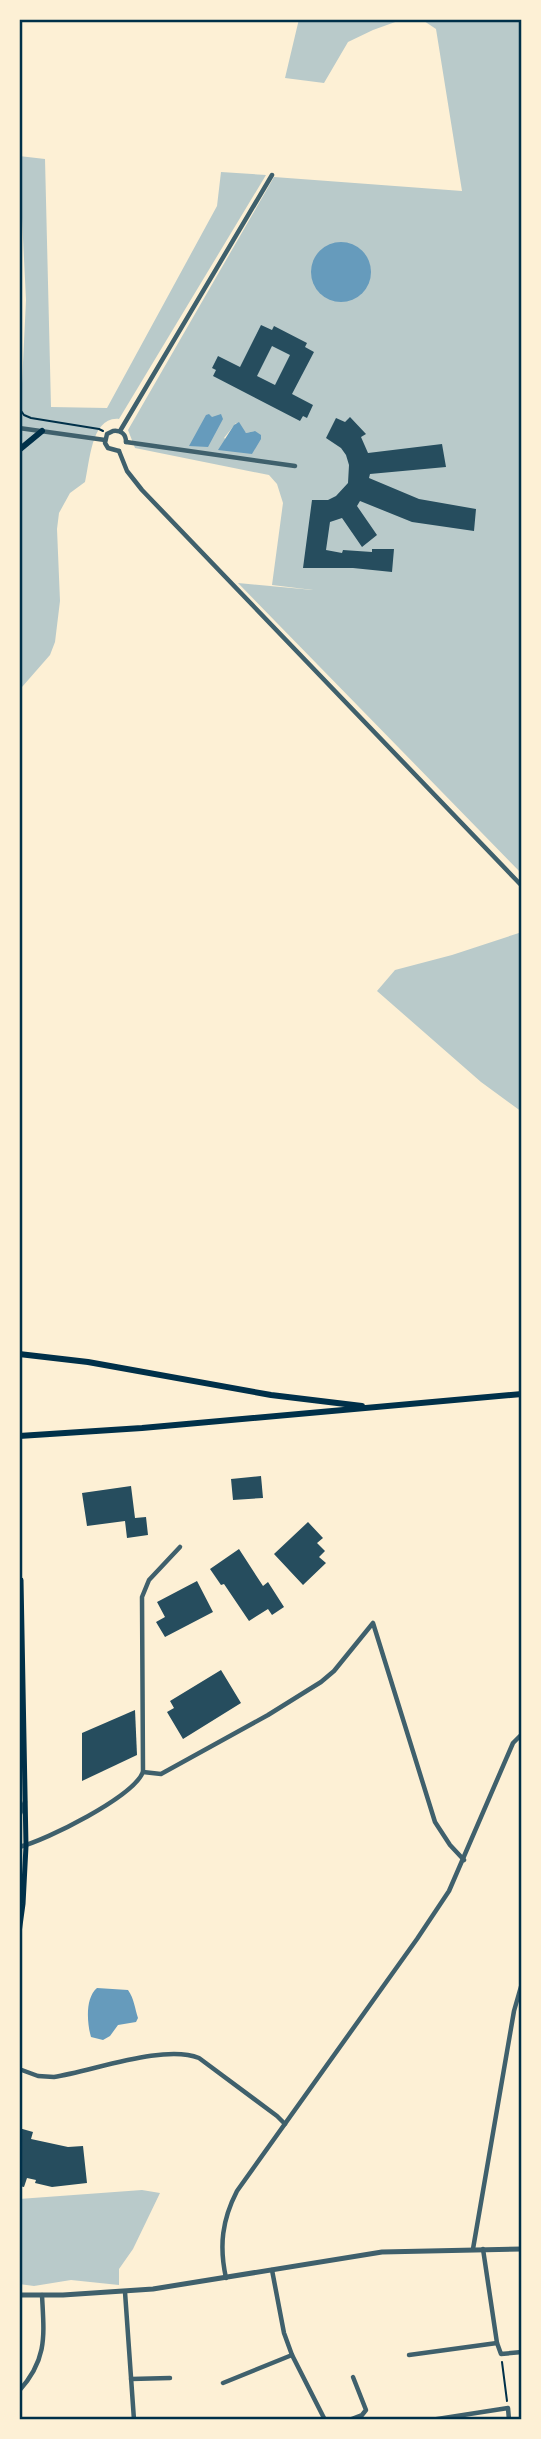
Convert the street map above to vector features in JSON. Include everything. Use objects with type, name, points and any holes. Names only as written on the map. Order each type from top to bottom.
[{"type":"main road","points":[[19,450],[42,430]]},
{"type":"main road","points":[[19,1354],[88,1362],[271,1395],[375,1408]]},
{"type":"main road","points":[[19,1436],[522,1394]]},
{"type":"main road","points":[[19,1413],[25,1801],[22,1847],[23,1904],[19,1933]]},
{"type":"street","points":[[120,431],[272,175]]},
{"type":"street","points":[[19,428],[105,440]]},
{"type":"street","points":[[105,440],[110,432],[120,431]]},
{"type":"street","points":[[120,431],[127,442]]},
{"type":"street","points":[[105,440],[108,449],[119,452]]},
{"type":"street","points":[[119,452],[127,442]]},
{"type":"street","points":[[127,442],[295,466]]},
{"type":"street","points":[[119,452],[127,471],[142,490],[522,886]]},
{"type":"street","points":[[22,1847],[60,1832],[132,1789],[143,1772],[142,1597],[149,1580],[180,1547]]},
{"type":"street","points":[[143,1772],[160,1774],[268,1715],[320,1682],[334,1671],[373,1623],[435,1822],[464,1860]]},
{"type":"street","points":[[226,2278],[221,2246],[227,2213],[237,2191],[449,1891],[513,1743],[522,1734]]},
{"type":"street","points":[[19,1816],[25,1801]]},
{"type":"street","points":[[473,2249],[514,2011],[522,1983]]},
{"type":"street","points":[[19,2069],[38,2076],[54,2077],[165,2053],[188,2053],[199,2058],[285,2124]]},
{"type":"street","points":[[483,2249],[501,2354],[522,2352]]},
{"type":"street","points":[[20,2295],[125,2292],[382,2252],[522,2249]]},
{"type":"street","points":[[272,2270],[284,2333],[292,2355],[325,2420]]},
{"type":"street","points":[[125,2292],[134,2420]]},
{"type":"street","points":[[19,2391],[34,2372],[42,2353],[42,2295]]},
{"type":"street","points":[[409,2355],[497,2343]]},
{"type":"street","points":[[223,2384],[292,2355]]},
{"type":"street","points":[[349,2420],[362,2415],[366,2410],[353,2377]]},
{"type":"street","points":[[131,2378],[170,2378]]},
{"type":"street","points":[[431,2420],[508,2408],[509,2420]]},
{"type":"path","points":[[19,408],[24,415],[31,418],[99,429]]},
{"type":"path","points":[[501,2354],[508,2408]]},
{"type":"shaded area","points":[[299,19],[522,19],[522,874],[238,583],[313,590],[272,585],[283,503],[277,484],[269,475],[135,448],[128,430],[274,177],[462,191],[436,29],[424,21],[398,21],[348,42],[324,83],[285,78]],"holes":[[[236,423],[246,433],[255,431],[252,454],[224,438]]]},
{"type":"shaded area","points":[[19,156],[45,159],[51,407],[107,408],[217,206],[221,172],[266,175],[119,419],[110,420],[97,432],[85,482],[70,493],[59,513],[57,529],[60,601],[55,642],[50,655],[22,687],[19,447],[26,300]]},
{"type":"shaded area","points":[[522,932],[522,1112],[481,1082],[377,991],[395,970]]},
{"type":"shaded area","points":[[142,2190],[160,2193],[133,2249],[119,2269],[119,2285],[71,2280],[34,2286],[19,2284],[19,2199]]},
{"type":"water","points":[[341,242],[358,247],[366,255],[371,272],[366,289],[358,297],[341,302],[324,297],[316,289],[311,272],[316,255],[324,247]]},
{"type":"water","points":[[221,414],[223,419],[208,447],[189,446],[206,415],[212,417]]},
{"type":"water","points":[[239,422],[246,433],[255,431],[261,435],[252,454],[218,450],[234,425]]},
{"type":"water","points":[[97,1988],[128,1990],[138,2018],[136,2022],[118,2025],[110,2036],[103,2040],[91,2037],[89,2025],[90,1998]]},
{"type":"building","points":[[261,325],[272,330],[274,326],[307,343],[305,347],[314,352],[292,394],[313,405],[307,418],[303,416],[300,421],[213,376],[216,370],[212,368],[218,356],[240,367]],"holes":[[[272,346],[290,355],[275,385],[257,376]]]},
{"type":"building","points":[[350,417],[366,434],[361,437],[368,453],[442,444],[446,467],[370,474],[369,478],[419,499],[476,509],[474,531],[412,522],[360,501],[357,506],[377,535],[362,547],[342,518],[330,522],[326,550],[342,553],[343,550],[372,552],[372,549],[394,549],[392,572],[353,568],[303,568],[312,500],[328,500],[336,496],[348,483],[349,465],[346,455],[326,438],[336,418],[345,422]]},
{"type":"building","points":[[261,1476],[263,1498],[233,1500],[231,1479]]},
{"type":"building","points":[[131,1486],[135,1518],[146,1517],[148,1535],[127,1538],[125,1521],[87,1526],[82,1493]]},
{"type":"building","points":[[308,1522],[323,1538],[317,1543],[325,1551],[319,1557],[326,1563],[303,1585],[274,1554]]},
{"type":"building","points":[[239,1549],[263,1586],[268,1582],[284,1607],[272,1615],[268,1609],[249,1621],[224,1584],[221,1585],[210,1569]]},
{"type":"building","points":[[197,1581],[213,1612],[165,1637],[156,1622],[165,1617],[157,1602]]},
{"type":"building","points":[[221,1670],[241,1703],[183,1739],[167,1712],[174,1708],[170,1701]]},
{"type":"building","points":[[135,1710],[137,1755],[82,1781],[82,1733]]},
{"type":"building","points":[[19,2128],[33,2132],[31,2139],[68,2147],[83,2146],[87,2183],[52,2187],[27,2178],[24,2187],[19,2186]]}]
